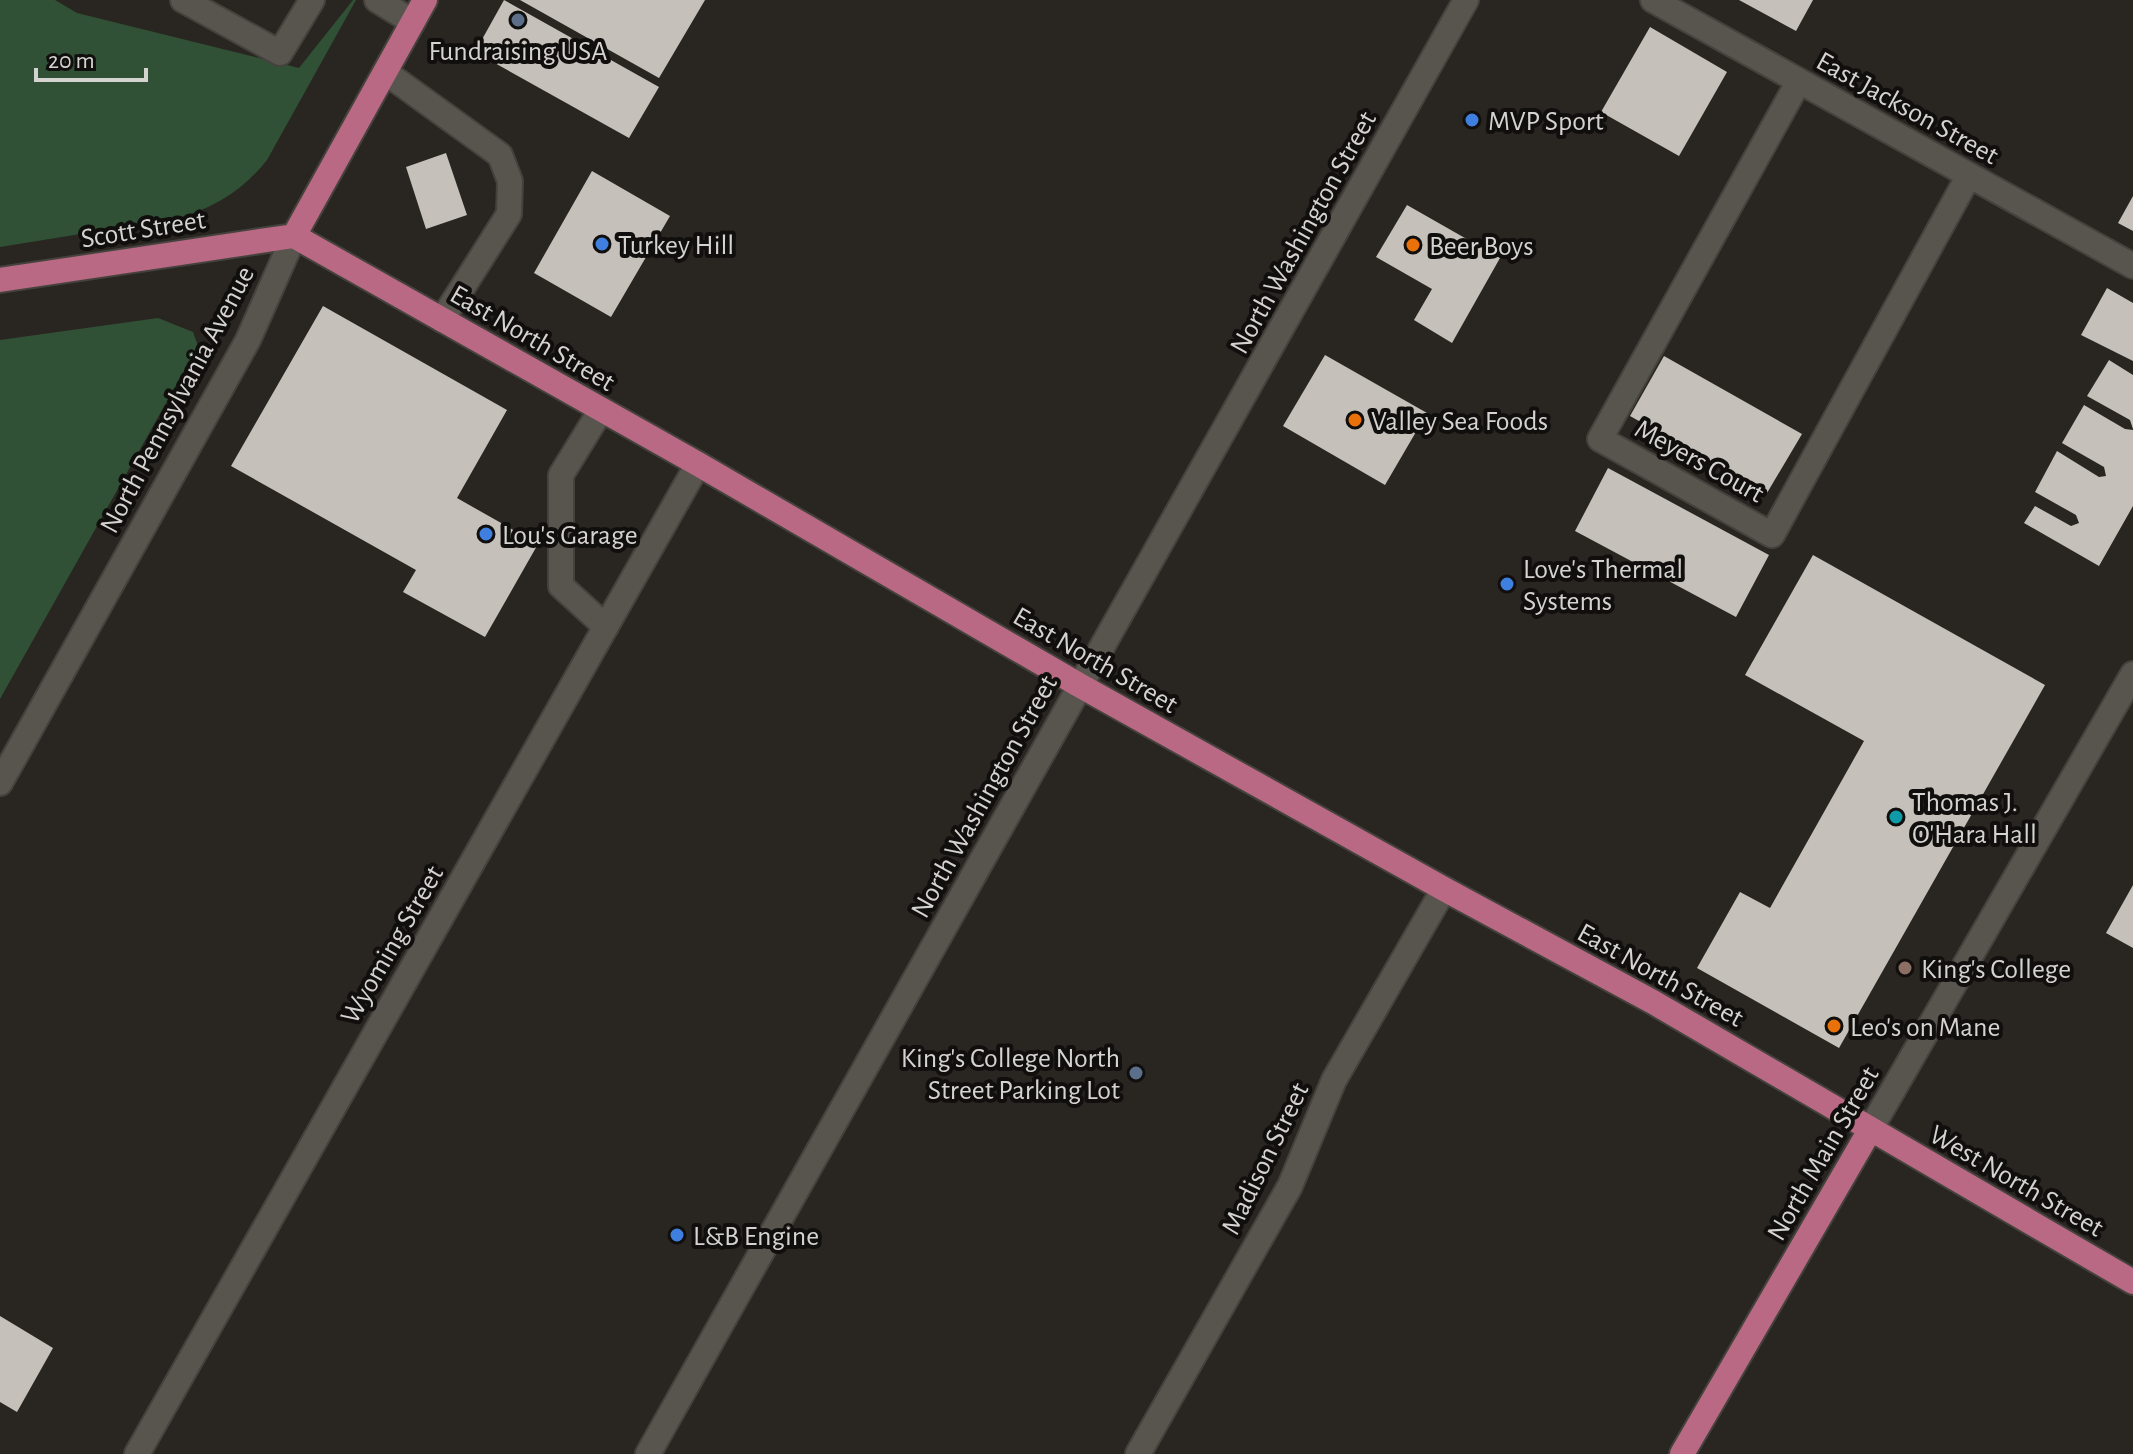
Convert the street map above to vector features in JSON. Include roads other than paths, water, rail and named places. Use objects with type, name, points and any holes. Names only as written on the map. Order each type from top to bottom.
[{"type":"main road","name":"North Pennsylvania Avenue","points":[[294,236],[425,0]]},
{"type":"main road","name":"East North Street","points":[[294,236],[698,464],[1079,685],[1653,1002],[1870,1130]]},
{"type":"main road","name":"Scott Street","points":[[0,280],[294,236]]},
{"type":"main road","name":"West North Street","points":[[1870,1130],[2133,1282]]},
{"type":"main road","name":"North Main Street","points":[[1682,1454],[1870,1130]]},
{"type":"street","points":[[183,0],[280,53],[312,0]]},
{"type":"street","points":[[377,0],[413,22]]},
{"type":"street","name":"North Washington Street","points":[[648,1454],[1466,0]]},
{"type":"street","name":"East Jackson Street","points":[[1653,0],[2133,266]]},
{"type":"street","points":[[385,72],[500,155],[510,181],[509,214],[442,320]]},
{"type":"street","name":"Meyers Court","points":[[1799,81],[1600,439],[1772,535],[1968,177]]},
{"type":"street","name":"North Pennsylvania Avenue","points":[[0,783],[248,340],[294,236]]},
{"type":"street","points":[[601,410],[561,475],[561,586],[606,627]]},
{"type":"street","name":"Wyoming Street","points":[[137,1454],[698,464]]},
{"type":"street","name":"North Main Street","points":[[1870,1130],[2133,674]]},
{"type":"street","name":"Madison Street","points":[[1138,1454],[1290,1186],[1334,1080],[1444,889]]},
{"type":"place","name":"Fundraising USA","points":[[518,20]]},
{"type":"place","name":"MVP Sport","points":[[1472,120]]},
{"type":"place","name":"Turkey Hill","points":[[602,244]]},
{"type":"place","name":"Beer Boys","points":[[1413,245]]},
{"type":"place","name":"Valley Sea Foods","points":[[1355,420]]},
{"type":"place","name":"Lou's Garage","points":[[486,534]]},
{"type":"place","name":"Love's Thermal Systems","points":[[1507,584]]},
{"type":"place","name":"Thomas J. O'Hara Hall","points":[[1896,817]]},
{"type":"place","name":"King's College","points":[[1905,968]]},
{"type":"place","name":"Leo's on Mane","points":[[1834,1026]]},
{"type":"place","name":"King's College North Street Parking Lot","points":[[1136,1073]]},
{"type":"place","name":"L&B Engine","points":[[677,1235]]}]
